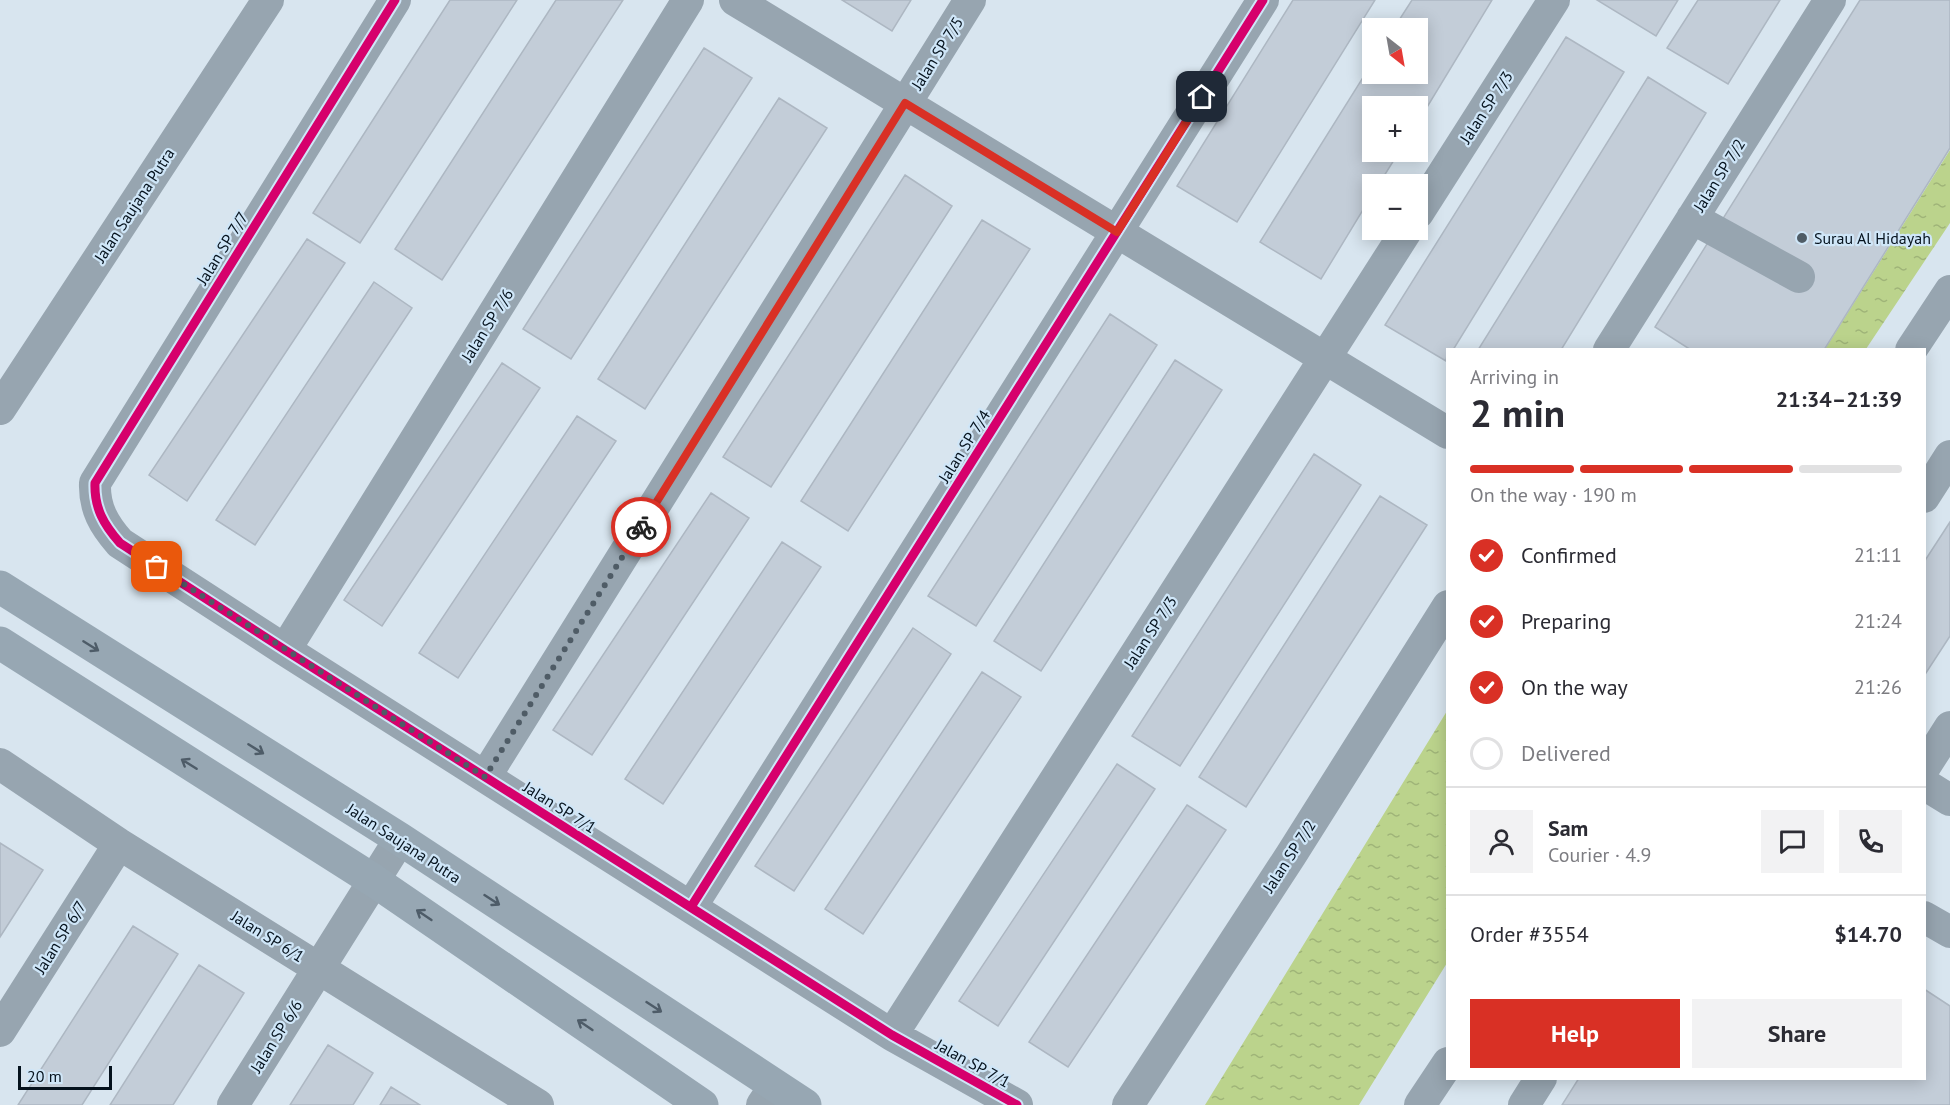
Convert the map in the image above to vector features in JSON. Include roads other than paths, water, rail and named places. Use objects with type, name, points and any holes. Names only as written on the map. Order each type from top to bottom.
[{"type":"main road","points":[[0,571],[41,615]]},
{"type":"main road","name":"Jalan Saujana Putra","points":[[0,588],[400,839],[769,1096],[805,1105]]},
{"type":"main road","points":[[6,649],[373,880],[702,1105]]},
{"type":"street","name":"Jalan Saujana Putra","points":[[0,409],[268,0]]},
{"type":"street","name":"Jalan SP 7/7","points":[[101,518],[94,501],[95,483],[396,0]]},
{"type":"street","name":"Jalan SP 7/6","points":[[285,650],[688,0]]},
{"type":"street","points":[[735,0],[1446,432]]},
{"type":"street","name":"Jalan SP 7/5","points":[[485,777],[970,0]]},
{"type":"street","name":"Jalan SP 7/4","points":[[691,907],[1263,0]]},
{"type":"street","name":"Jalan SP 7/3","points":[[1428,197],[1554,0]]},
{"type":"street","name":"Jalan SP 7/2","points":[[1610,348],[1830,0]]},
{"type":"street","points":[[1692,218],[1799,277]]},
{"type":"street","name":"Jalan SP 7/3","points":[[892,1035],[1401,240]]},
{"type":"street","points":[[1912,348],[1950,291]]},
{"type":"street","points":[[1926,494],[1950,456]]},
{"type":"street","name":"Jalan SP 7/1","points":[[101,518],[120,543],[285,650],[892,1035],[1017,1105]]},
{"type":"street","name":"Jalan SP 7/2","points":[[1128,1105],[1291,855],[1446,609]]},
{"type":"street","points":[[1926,765],[1950,727]]},
{"type":"street","name":"Jalan SP 6/1","points":[[0,764],[119,844],[320,967],[505,1096],[538,1105]]},
{"type":"street","points":[[1926,785],[1950,800]]},
{"type":"street","name":"Jalan SP 6/6","points":[[233,1105],[400,839]]},
{"type":"street","name":"Jalan SP 6/7","points":[[0,1031],[119,844]]},
{"type":"street","points":[[1926,918],[1950,932]]},
{"type":"street","points":[[1420,1105],[1446,1066]]},
{"type":"street","points":[[1524,1105],[1540,1080]]},
{"type":"water","points":[[1950,150],[1950,223],[1867,348],[1826,348]]},
{"type":"water","points":[[1446,713],[1446,965],[1359,1105],[1205,1105]]},
{"type":"place","name":"Surau Al Hidayah","points":[[1802,238]]}]
